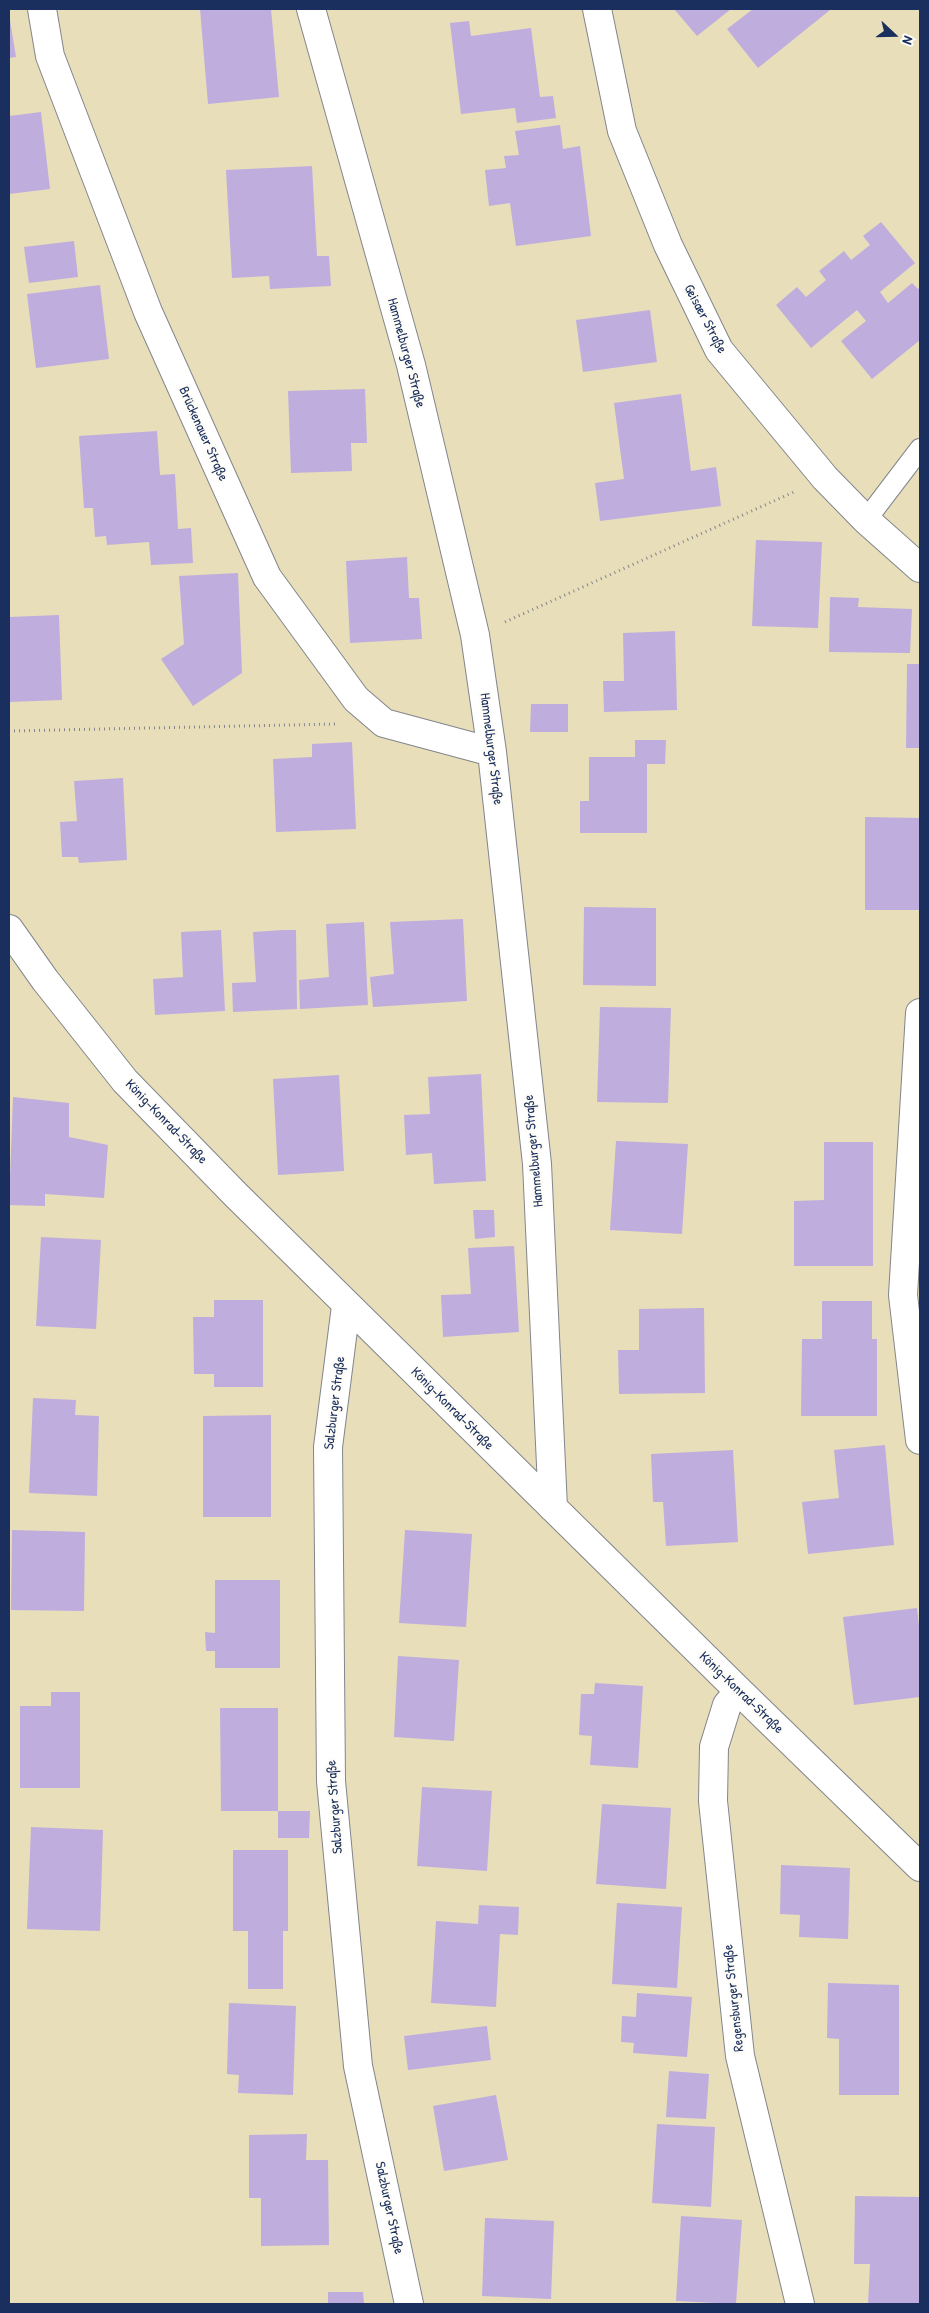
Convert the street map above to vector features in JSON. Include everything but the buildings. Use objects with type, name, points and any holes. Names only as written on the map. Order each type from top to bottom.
[{"type":"street","name":"Brückenauer Straße","points":[[42,9],[50,56],[148,312],[267,577],[356,699],[384,723],[492,752]]},
{"type":"street","name":"Hammelburger Straße","points":[[311,9],[411,365],[475,635],[492,752],[537,1164],[553,1508]]},
{"type":"street","name":"Geisaer Straße","points":[[597,9],[622,131],[668,245],[719,350],[825,478],[866,520],[920,568]]},
{"type":"street","name":"König-Konrad-Straße","points":[[9,929],[45,980],[126,1081],[235,1194],[346,1306],[920,1867]]},
{"type":"street","points":[[920,1013],[903,1295],[920,1440]]},
{"type":"street","name":"Salzburger Straße","points":[[346,1306],[328,1447],[331,1781],[358,2066],[409,2304]]},
{"type":"street","name":"Regensburger Straße","points":[[739,1691],[727,1705],[714,1747],[713,1801],[740,2056],[800,2304]]},
{"type":"lane","points":[[866,520],[920,449]]},
{"type":"path","points":[[475,635],[825,478]]},
{"type":"path","points":[[9,731],[384,723]]}]
